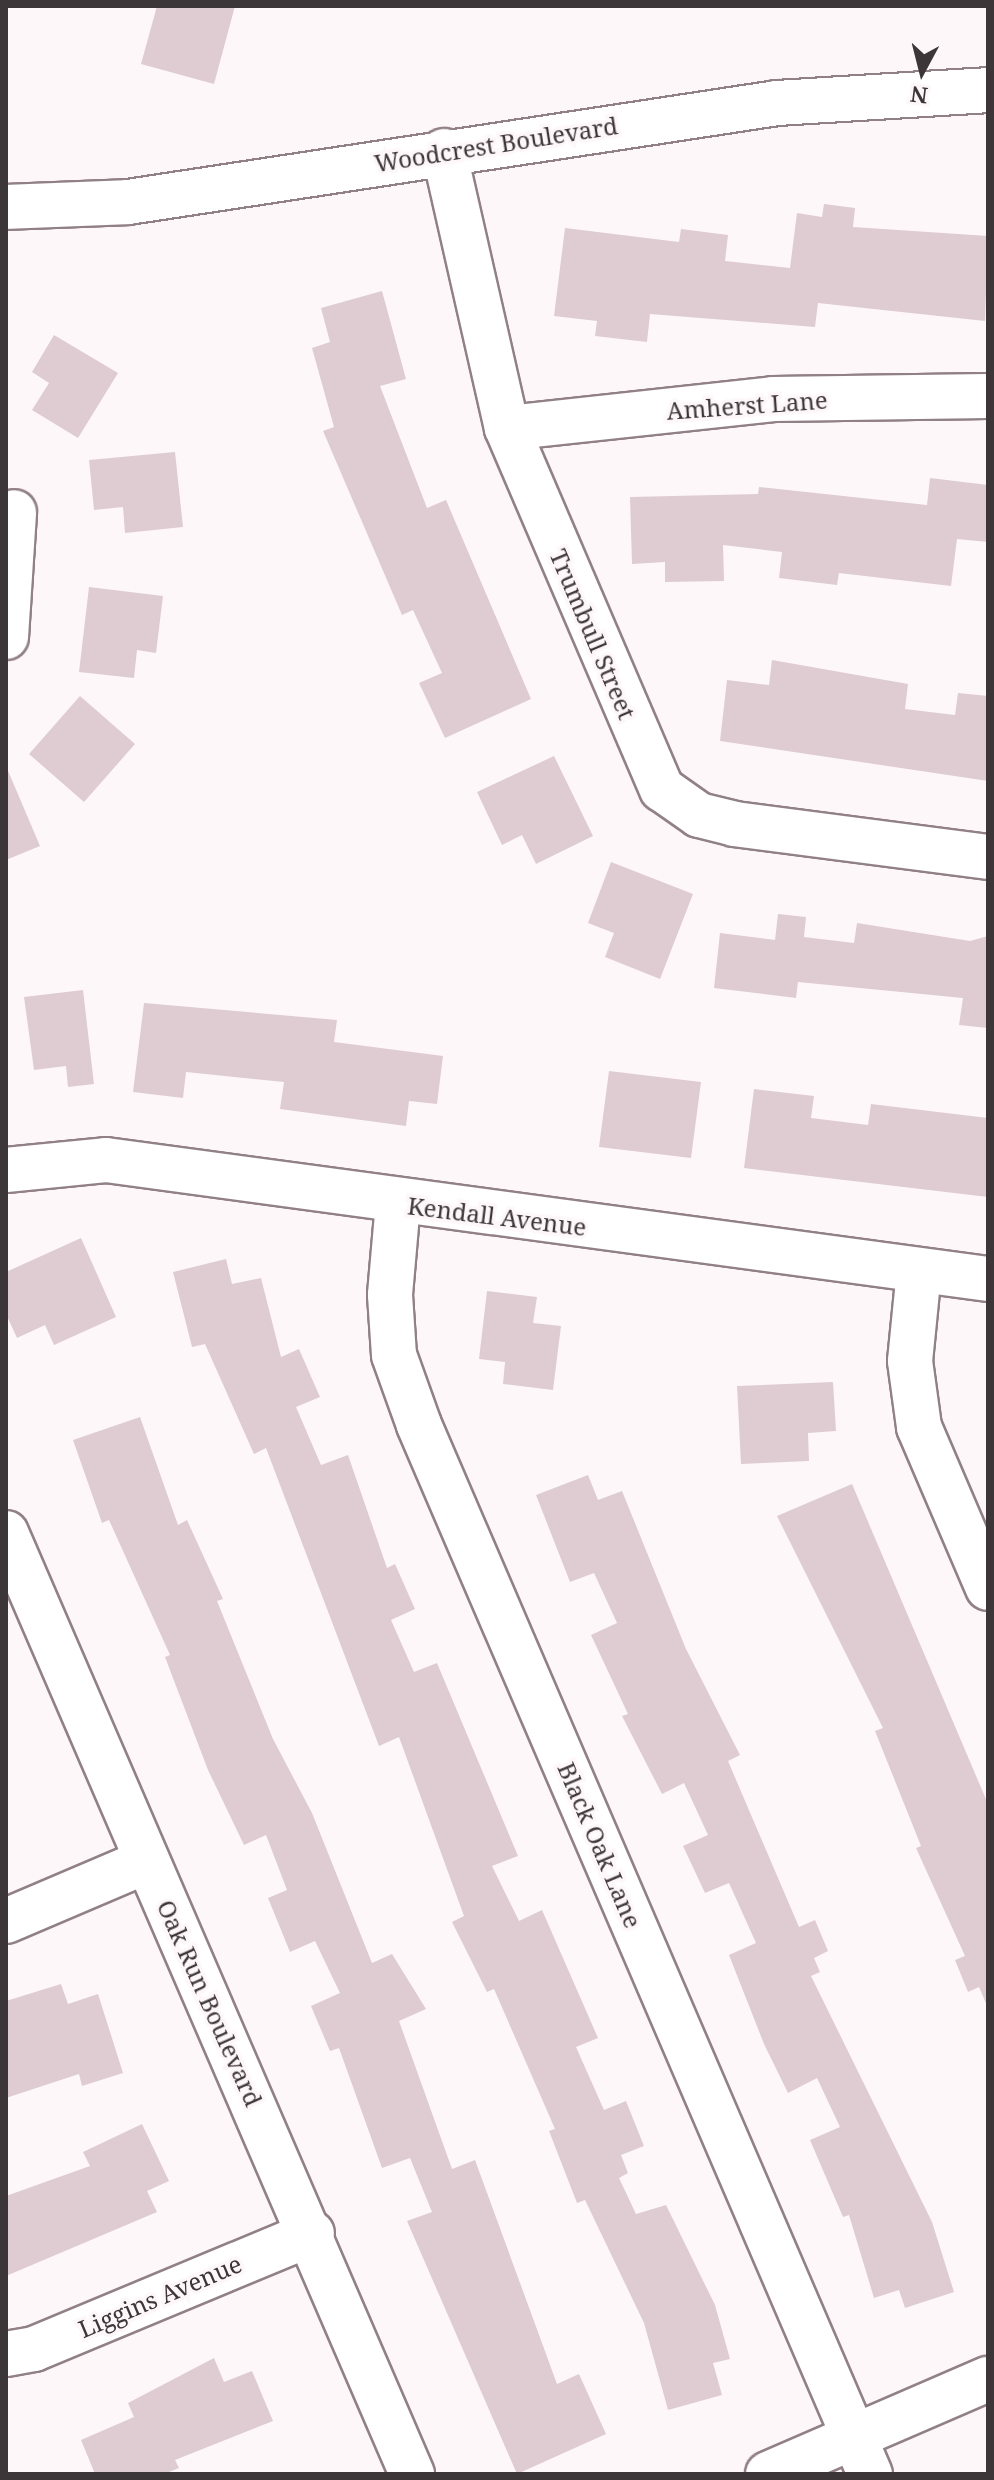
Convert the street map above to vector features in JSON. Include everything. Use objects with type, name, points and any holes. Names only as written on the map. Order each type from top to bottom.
[{"type":"street","name":"Woodcrest Boulevard","points":[[6,207],[128,202],[444,151],[777,103],[988,90]]},
{"type":"street","name":"Trumbull Street","points":[[444,151],[507,428],[662,789],[699,815],[734,824],[988,857]]},
{"type":"street","name":"Amherst Lane","points":[[507,428],[773,399],[988,396]]},
{"type":"street","points":[[6,637],[14,512]]},
{"type":"street","name":"Kendall Avenue","points":[[6,1170],[106,1160],[398,1203],[988,1279]]},
{"type":"street","name":"Black Oak Lane","points":[[398,1203],[390,1295],[394,1355],[419,1425],[862,2456]]},
{"type":"street","points":[[919,1271],[910,1361],[919,1427],[988,1588]]},
{"type":"street","name":"Oak Run Boulevard","points":[[6,1533],[312,2233],[412,2474]]},
{"type":"street","points":[[6,1921],[147,1861]]},
{"type":"street","name":"Liggins Avenue","points":[[6,2354],[34,2349],[312,2233]]},
{"type":"street","points":[[768,2474],[862,2456],[988,2379]]},
{"type":"building","points":[[157,6],[235,6],[214,84],[141,64]]},
{"type":"building","points":[[824,204],[855,208],[853,227],[988,236],[985,321],[818,303],[815,327],[650,314],[647,342],[595,336],[597,321],[554,316],[565,228],[679,242],[681,229],[728,235],[725,261],[790,268],[797,213],[822,217]]},
{"type":"building","points":[[382,291],[406,379],[380,386],[427,508],[446,500],[531,699],[445,738],[419,683],[442,673],[413,610],[402,615],[323,431],[334,427],[312,348],[330,342],[321,308]]},
{"type":"building","points":[[54,335],[118,373],[78,438],[32,410],[49,383],[32,372]]},
{"type":"building","points":[[175,452],[183,527],[125,533],[123,507],[94,510],[89,460]]},
{"type":"building","points":[[930,478],[988,485],[988,542],[957,539],[951,586],[839,573],[837,585],[779,578],[782,552],[723,545],[724,581],[665,582],[665,562],[632,564],[630,497],[758,494],[759,487],[927,505]]},
{"type":"building","points":[[89,587],[163,596],[156,653],[137,650],[134,678],[79,672]]},
{"type":"building","points":[[772,660],[908,684],[905,709],[955,715],[958,693],[988,696],[988,781],[720,741],[727,680],[769,685]]},
{"type":"building","points":[[80,696],[135,744],[84,802],[29,754]]},
{"type":"building","points":[[554,756],[593,836],[536,864],[522,835],[502,845],[477,792]]},
{"type":"building","points":[[6,766],[40,846],[6,860]]},
{"type":"building","points":[[611,862],[693,894],[660,979],[605,957],[614,933],[588,923]]},
{"type":"building","points":[[778,914],[806,917],[804,937],[854,943],[857,923],[970,941],[988,936],[988,1028],[959,1025],[963,998],[798,982],[796,998],[714,988],[720,933],[775,940]]},
{"type":"building","points":[[83,990],[94,1084],[68,1087],[66,1066],[34,1070],[24,997]]},
{"type":"building","points":[[144,1003],[337,1020],[334,1042],[443,1056],[437,1104],[409,1101],[406,1126],[280,1109],[284,1082],[186,1072],[183,1098],[133,1092]]},
{"type":"building","points":[[609,1071],[701,1082],[691,1158],[599,1147]]},
{"type":"building","points":[[754,1089],[814,1096],[811,1118],[868,1125],[871,1104],[988,1118],[988,1197],[744,1168]]},
{"type":"building","points":[[81,1238],[116,1317],[54,1345],[45,1325],[17,1338],[6,1314],[6,1272]]},
{"type":"building","points":[[226,1259],[232,1284],[261,1278],[281,1357],[299,1349],[320,1397],[296,1407],[321,1465],[348,1455],[387,1568],[395,1564],[415,1609],[391,1620],[414,1672],[437,1663],[518,1856],[492,1866],[519,1921],[542,1910],[598,2038],[576,2047],[604,2110],[626,2101],[644,2146],[621,2155],[628,2173],[619,2178],[636,2214],[666,2205],[715,2305],[730,2359],[713,2363],[722,2395],[668,2410],[644,2323],[585,2200],[577,2203],[549,2131],[555,2129],[494,1989],[487,1992],[452,1922],[464,1916],[399,1737],[379,1746],[266,1448],[254,1454],[205,1344],[192,1347],[173,1272]]},
{"type":"building","points":[[487,1291],[537,1297],[533,1323],[561,1326],[553,1390],[503,1384],[505,1362],[479,1359]]},
{"type":"building","points":[[833,1382],[836,1431],[808,1433],[809,1461],[741,1464],[737,1386]]},
{"type":"building","points":[[140,1417],[178,1525],[187,1520],[223,1599],[217,1601],[273,1739],[312,1813],[372,1963],[392,1954],[426,2009],[399,2021],[452,2169],[475,2160],[557,2384],[579,2374],[606,2434],[517,2474],[407,2221],[432,2212],[410,2158],[382,2168],[339,2048],[330,2051],[311,2006],[340,1993],[315,1941],[290,1952],[268,1898],[287,1890],[266,1835],[244,1845],[208,1770],[165,1657],[170,1655],[109,1520],[102,1523],[73,1440]]},
{"type":"building","points":[[588,1475],[598,1500],[622,1491],[686,1649],[740,1755],[728,1761],[799,1927],[815,1920],[828,1951],[814,1958],[820,1972],[811,1976],[932,2222],[954,2292],[905,2308],[899,2290],[874,2298],[849,2215],[843,2217],[810,2140],[840,2127],[817,2078],[788,2093],[764,2044],[729,1955],[756,1943],[729,1883],[705,1893],[683,1846],[708,1835],[684,1783],[662,1794],[622,1716],[628,1714],[591,1635],[617,1623],[594,1573],[570,1582],[536,1495]]},
{"type":"building","points":[[852,1484],[988,1804],[988,2008],[979,1987],[968,1992],[955,1960],[965,1956],[916,1848],[921,1846],[875,1731],[883,1728],[777,1516]]},
{"type":"building","points":[[61,1984],[68,2004],[98,1994],[123,2073],[82,2086],[79,2074],[6,2098],[6,2001]]},
{"type":"building","points":[[142,2124],[169,2181],[147,2191],[157,2212],[6,2276],[6,2196],[90,2166],[83,2152]]},
{"type":"building","points":[[214,2358],[224,2382],[252,2371],[273,2421],[175,2460],[179,2468],[164,2474],[95,2474],[81,2440],[134,2417],[128,2403]]}]
